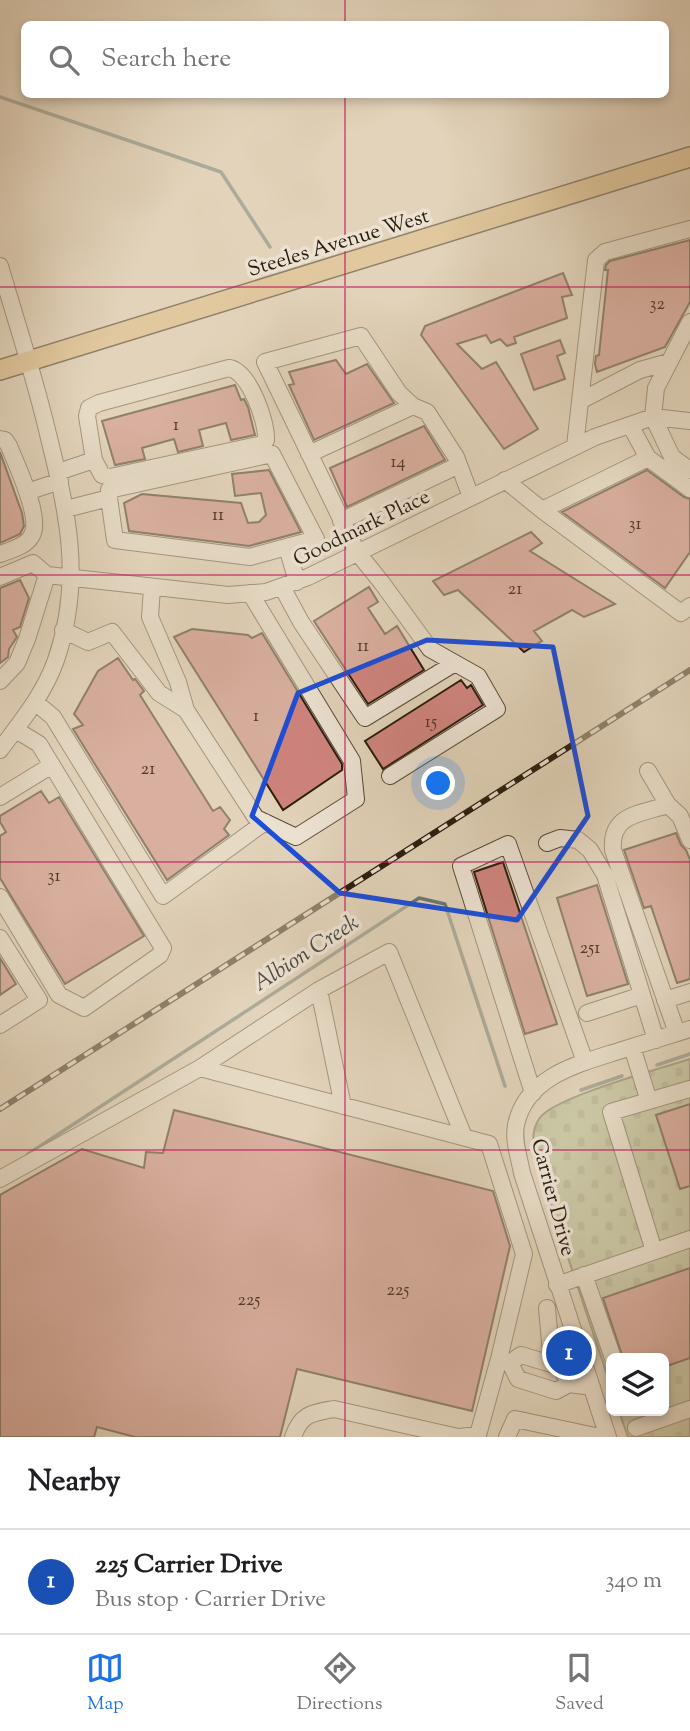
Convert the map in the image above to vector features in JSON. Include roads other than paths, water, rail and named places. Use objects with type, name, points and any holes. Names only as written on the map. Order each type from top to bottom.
[{"type":"main road","name":"Steeles Avenue West","points":[[0,370],[690,157]]},
{"type":"street","points":[[575,446],[594,269],[599,256],[605,252],[690,229]]},
{"type":"street","points":[[0,267],[41,401],[66,509],[71,546],[68,613],[55,660],[35,702],[0,750]]},
{"type":"street","points":[[690,322],[656,388],[653,417],[672,457],[690,470]]},
{"type":"street","points":[[390,776],[497,709],[478,676],[430,649],[357,552],[265,362],[361,336],[399,393],[413,406],[427,412],[459,465],[471,497]]},
{"type":"street","points":[[580,401],[640,370],[669,362]]},
{"type":"street","points":[[229,368],[237,369],[242,374],[265,425],[266,440],[263,444],[110,477],[102,475],[94,460],[87,416],[89,408],[229,368]]},
{"type":"street","points":[[309,454],[413,406]]},
{"type":"street","points":[[653,417],[690,421]]},
{"type":"street","name":"Goodmark Place","points":[[0,577],[33,563],[47,575],[228,595],[289,584],[575,446],[653,417]]},
{"type":"street","points":[[630,425],[648,458],[690,489]]},
{"type":"street","points":[[0,439],[5,440],[9,446],[27,492],[35,525],[32,535],[23,544],[0,554]]},
{"type":"street","points":[[272,453],[316,539],[250,557],[115,540],[110,498],[109,490],[272,453]]},
{"type":"street","points":[[542,510],[648,458]]},
{"type":"street","points":[[27,492],[94,460]]},
{"type":"street","points":[[341,521],[459,465]]},
{"type":"street","points":[[505,480],[681,613],[690,606]]},
{"type":"street","points":[[66,509],[110,498]]},
{"type":"street","points":[[286,547],[289,584],[301,622],[365,718],[455,663]]},
{"type":"street","points":[[2,678],[17,663],[47,575]]},
{"type":"street","points":[[152,587],[150,617],[187,710],[256,818],[296,837],[356,799],[352,761],[250,593]]},
{"type":"street","points":[[63,630],[88,642],[112,632],[159,693],[187,710]]},
{"type":"street","points":[[35,702],[53,717],[163,896],[265,822]]},
{"type":"street","points":[[0,897],[60,995],[84,1008],[160,955],[163,948],[39,744],[16,730]]},
{"type":"street","points":[[0,797],[52,765]]},
{"type":"street","points":[[648,771],[668,805],[680,816],[690,840]]},
{"type":"street","points":[[668,805],[623,820],[616,825],[611,836],[612,850],[665,1000],[683,1031]]},
{"type":"street","points":[[547,843],[560,838],[578,840],[590,850],[605,875],[656,1040]]},
{"type":"street","points":[[533,1093],[461,866],[508,844],[585,1062]]},
{"type":"street","points":[[0,938],[40,1000],[0,1025]]},
{"type":"street","points":[[0,1179],[200,1068],[319,990],[389,951],[464,1137]]},
{"type":"street","points":[[319,990],[343,1106]]},
{"type":"street","points":[[665,1000],[690,992]]},
{"type":"street","points":[[587,1013],[642,995]]},
{"type":"street","name":"Carrier Drive","points":[[608,1437],[522,1173],[515,1139],[517,1123],[520,1112],[533,1093],[568,1068],[683,1031]]},
{"type":"street","points":[[632,1047],[649,1101]]},
{"type":"street","points":[[200,1068],[489,1144],[524,1254],[504,1361],[478,1435],[458,1437],[334,1409],[314,1413],[299,1422],[293,1437]]},
{"type":"street","points":[[654,1251],[611,1112],[690,1089]]},
{"type":"street","points":[[557,1285],[690,1239]]},
{"type":"street","points":[[584,1275],[610,1353]]},
{"type":"street","points":[[547,1308],[552,1364]]},
{"type":"street","points":[[504,1361],[521,1356],[561,1367],[569,1384]]},
{"type":"street","points":[[504,1361],[518,1379],[556,1391],[569,1384],[592,1387]]},
{"type":"street","points":[[637,1432],[690,1409]]},
{"type":"street","points":[[507,1437],[515,1419],[594,1436]]},
{"type":"waterway","points":[[0,97],[221,172],[270,247]]},
{"type":"waterway","name":"Albion Creek","points":[[28,1154],[419,898],[445,904],[505,1086]]},
{"type":"waterway","name":"Albion Creek","points":[[657,1065],[690,1054]]},
{"type":"waterway","name":"Albion Creek","points":[[581,1090],[622,1076]]},
{"type":"railway","points":[[0,1109],[690,670]]},
{"type":"place","name":"225 Carrier Drive","points":[[569,1353]]}]
